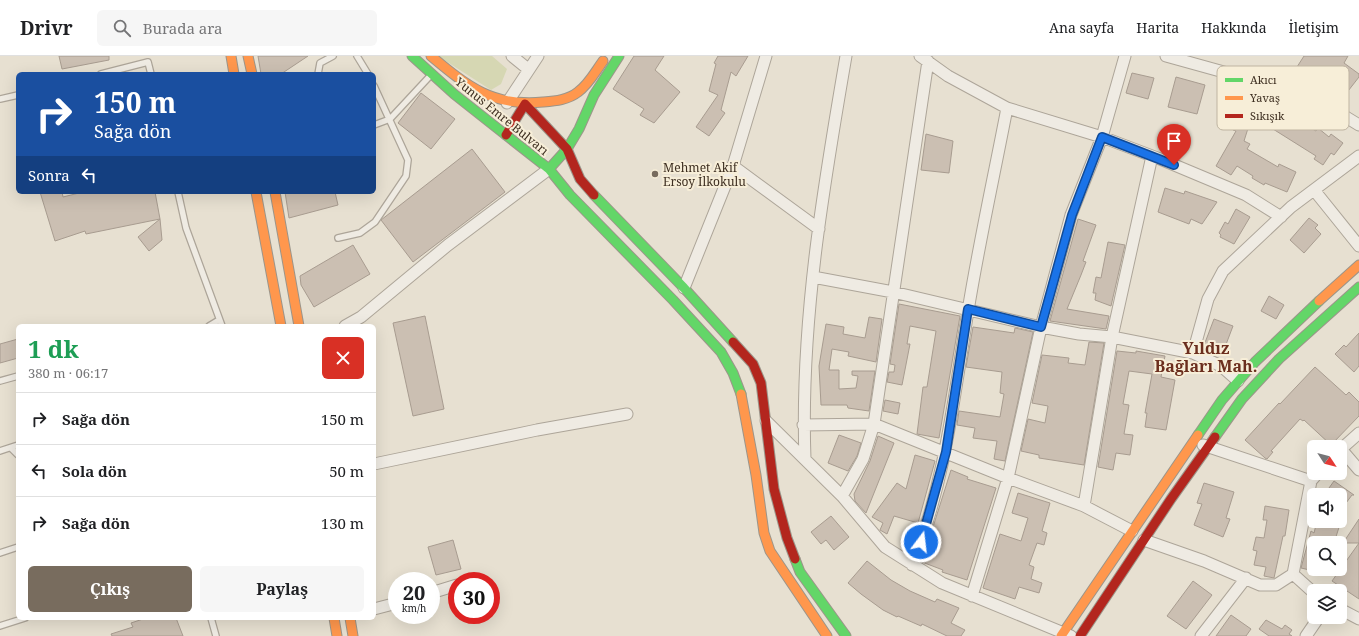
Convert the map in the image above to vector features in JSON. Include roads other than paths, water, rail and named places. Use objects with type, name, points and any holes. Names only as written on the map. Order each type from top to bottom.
[{"type":"street","points":[[231,56],[234,72]]},
{"type":"street","points":[[248,56],[252,72]]},
{"type":"street","name":"Yunus Emre Bulvarı","points":[[412,56],[431,74],[549,169],[567,148],[579,129],[594,95],[619,56]]},
{"type":"street","name":"Yunus Emre Bulvarı","points":[[431,56],[472,89],[488,98],[507,103],[525,104],[567,98],[580,91],[607,56]]},
{"type":"street","points":[[512,56],[528,69]]},
{"type":"street","points":[[507,103],[538,56]]},
{"type":"street","points":[[684,288],[734,166],[766,56]]},
{"type":"street","points":[[804,459],[803,425],[809,314],[819,230],[846,56]]},
{"type":"street","points":[[972,596],[1008,478],[1041,327],[1072,215],[1102,137],[1126,56]]},
{"type":"street","points":[[1166,56],[1217,70]]},
{"type":"street","points":[[925,58],[948,76],[1007,108],[1102,137],[1152,156],[1246,195],[1281,217]]},
{"type":"street","points":[[842,496],[863,459],[874,424],[925,58]]},
{"type":"street","points":[[506,135],[525,104],[567,148],[580,179],[612,215],[684,288],[753,364],[761,383],[774,489],[787,538],[800,572],[846,636]]},
{"type":"street","points":[[912,565],[921,542],[946,452],[968,309],[1007,108]]},
{"type":"street","points":[[1349,119],[1359,125]]},
{"type":"street","points":[[1084,506],[1112,337],[1152,156]]},
{"type":"street","points":[[1193,353],[1208,299],[1223,271],[1281,217],[1359,156]]},
{"type":"street","points":[[734,166],[819,230]]},
{"type":"street","points":[[349,324],[361,317],[448,244],[549,169],[570,195],[673,300],[721,352],[733,373],[742,398],[756,475],[764,533],[770,551],[827,636]]},
{"type":"street","points":[[1314,190],[1359,246]]},
{"type":"street","points":[[256,194],[281,324]]},
{"type":"street","points":[[275,194],[298,324]]},
{"type":"street","points":[[766,421],[842,496],[885,547],[942,584],[1065,635],[1132,531],[1222,400],[1255,362],[1340,281],[1359,266]]},
{"type":"street","points":[[813,277],[893,292],[1041,327],[1080,334],[1112,337],[1193,353],[1221,366],[1238,381]]},
{"type":"street","points":[[1080,636],[1224,423],[1259,380],[1295,343],[1359,287]]},
{"type":"street","points":[[376,464],[537,430],[627,414]]},
{"type":"street","points":[[803,425],[874,424],[1008,478],[1084,506],[1132,531]]},
{"type":"street","points":[[1347,444],[1359,433]]},
{"type":"street","points":[[1194,440],[1208,447],[1307,475]]},
{"type":"street","points":[[1347,457],[1359,470]]},
{"type":"street","points":[[1144,540],[1246,578],[1260,585],[1276,585],[1293,574],[1313,480]]},
{"type":"street","points":[[1293,574],[1307,587]]},
{"type":"street","points":[[1201,636],[1246,578]]},
{"type":"street","points":[[376,608],[388,605]]},
{"type":"street","points":[[1347,613],[1359,619]]},
{"type":"street","points":[[334,620],[337,636]]},
{"type":"street","points":[[350,620],[353,636]]},
{"type":"street","points":[[1306,636],[1314,624]]},
{"type":"lane","points":[[147,56],[150,72]]},
{"type":"lane","points":[[318,72],[320,63],[333,56]]},
{"type":"lane","points":[[357,56],[367,72]]},
{"type":"lane","points":[[109,72],[148,62]]},
{"type":"lane","points":[[376,124],[390,119],[431,74]]},
{"type":"lane","points":[[338,238],[360,233],[375,222],[406,176],[408,160],[376,90]]},
{"type":"lane","points":[[0,99],[16,95]]},
{"type":"lane","points":[[178,194],[186,228],[221,324]]},
{"type":"lane","points":[[213,324],[220,320]]},
{"type":"lane","points":[[0,381],[16,377]]},
{"type":"lane","points":[[0,451],[16,446]]},
{"type":"lane","points":[[10,448],[16,452]]},
{"type":"lane","points":[[0,553],[16,548]]},
{"type":"lane","points":[[0,626],[19,620]]},
{"type":"lane","points":[[212,620],[216,636]]},
{"type":"place","name":"Mehmet Akif Ersoy İlkokulu","points":[[655,174]]},
{"type":"district","name":"Yıldız Bağları Mah.","points":[[1206,357]]}]
